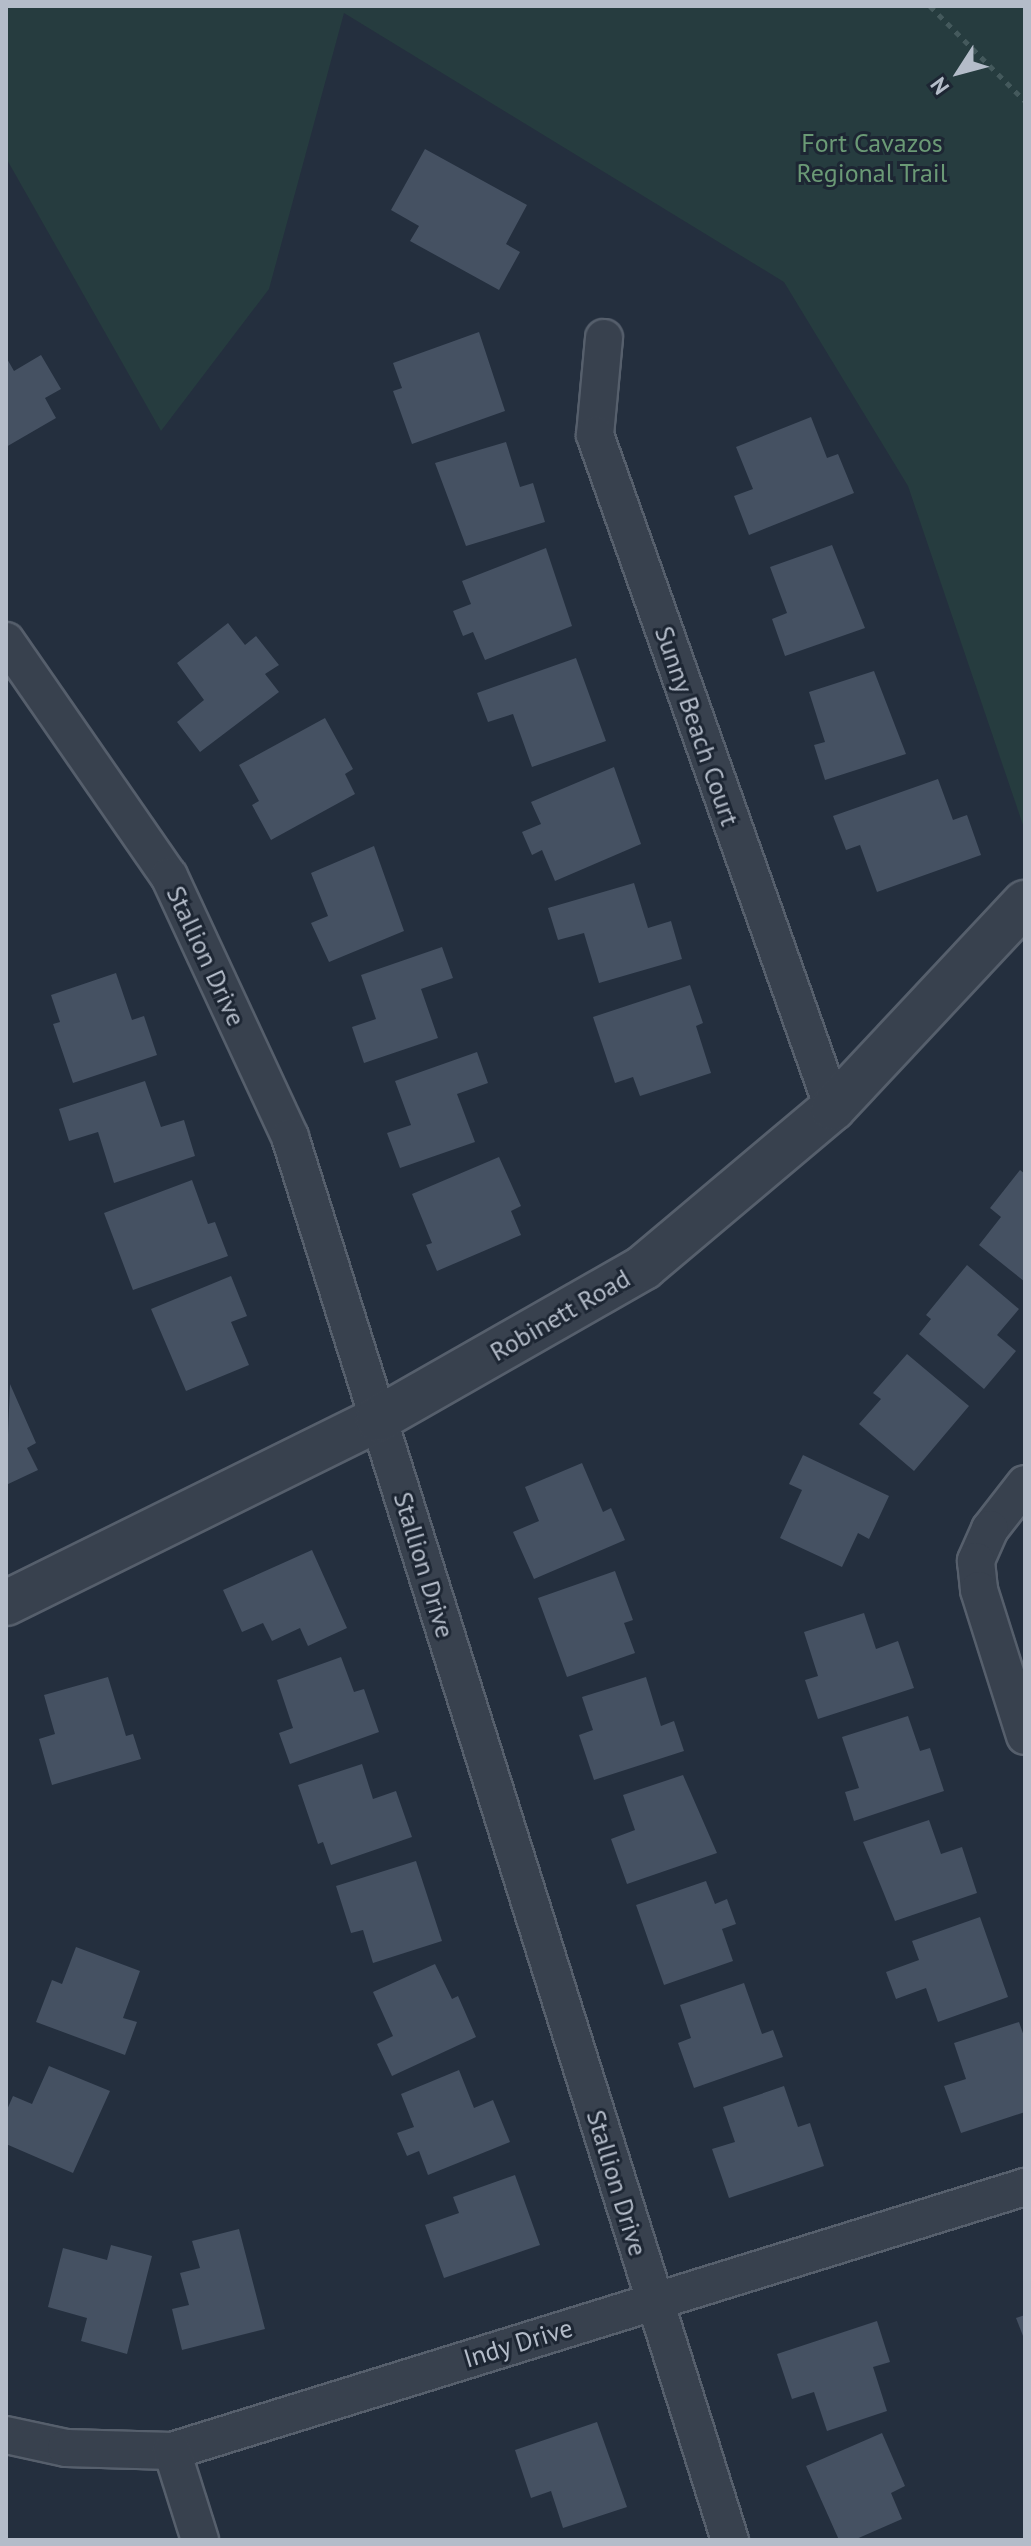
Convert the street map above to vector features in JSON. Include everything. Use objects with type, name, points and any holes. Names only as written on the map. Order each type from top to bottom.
[{"type":"street","name":"Sunny Beach Court","points":[[604,338],[595,435],[833,1108]]},
{"type":"street","name":"Stallion Drive","points":[[6,641],[169,876],[290,1137],[730,2540]]},
{"type":"street","name":"Robinett Road","points":[[6,1603],[378,1419],[644,1267],[833,1108],[1025,903]]},
{"type":"street","points":[[1025,1484],[990,1529],[976,1561],[979,1590],[1025,1736]]},
{"type":"street","name":"Indy Drive","points":[[6,2435],[66,2448],[172,2451],[1025,2187]]},
{"type":"street","points":[[172,2451],[200,2540]]},
{"type":"path","points":[[930,6],[1025,101]]},
{"type":"green space","name":"Fort Cavazos Regional Trail","points":[[6,6],[1025,6],[1025,831],[908,486],[784,282],[344,13],[269,289],[161,431],[6,158]]},
{"type":"building","points":[[425,149],[527,205],[506,244],[520,252],[499,290],[410,241],[419,226],[391,210]]},
{"type":"building","points":[[479,332],[505,411],[412,444],[393,391],[402,388],[393,363]]},
{"type":"building","points":[[41,355],[61,389],[45,398],[56,418],[6,447],[6,357],[14,371]]},
{"type":"building","points":[[811,417],[827,458],[838,454],[854,493],[749,535],[734,496],[753,489],[736,447]]},
{"type":"building","points":[[506,442],[520,487],[533,483],[545,522],[466,546],[435,463]]},
{"type":"building","points":[[832,545],[865,628],[785,656],[772,619],[787,613],[770,567]]},
{"type":"building","points":[[546,548],[572,626],[485,660],[473,632],[463,636],[453,611],[471,604],[462,581]]},
{"type":"building","points":[[228,623],[245,645],[256,636],[279,665],[265,674],[279,692],[200,752],[177,722],[204,700],[177,663]]},
{"type":"building","points":[[576,658],[606,741],[532,767],[513,714],[488,722],[477,693]]},
{"type":"building","points":[[874,671],[906,754],[825,780],[814,745],[825,742],[809,692]]},
{"type":"building","points":[[325,718],[353,769],[345,774],[355,794],[271,840],[252,805],[259,801],[239,765]]},
{"type":"building","points":[[614,767],[641,844],[555,881],[542,850],[532,855],[522,832],[541,824],[531,802]]},
{"type":"building","points":[[938,779],[953,820],[967,815],[981,855],[877,892],[860,845],[846,850],[833,816]]},
{"type":"building","points":[[374,846],[404,931],[329,962],[311,923],[328,916],[311,873]]},
{"type":"building","points":[[634,883],[648,928],[671,921],[682,959],[599,983],[584,933],[558,940],[548,908]]},
{"type":"building","points":[[442,947],[453,978],[421,989],[438,1038],[364,1063],[352,1027],[376,1019],[361,975]]},
{"type":"building","points":[[116,973],[132,1020],[144,1016],[157,1055],[73,1083],[53,1024],[60,1022],[51,995]]},
{"type":"building","points":[[690,985],[703,1023],[696,1026],[711,1073],[640,1096],[633,1077],[615,1083],[593,1017]]},
{"type":"building","points":[[477,1052],[488,1083],[457,1094],[475,1142],[400,1168],[387,1133],[411,1125],[395,1081]]},
{"type":"building","points":[[145,1081],[161,1127],[184,1120],[195,1156],[114,1183],[98,1132],[69,1141],[59,1109]]},
{"type":"building","points":[[499,1157],[521,1206],[511,1211],[521,1235],[437,1271],[426,1245],[432,1243],[412,1194]]},
{"type":"building","points":[[1020,1170],[1025,1174],[1025,1282],[979,1245],[1001,1217],[990,1208]]},
{"type":"building","points":[[192,1180],[208,1224],[215,1222],[228,1256],[133,1290],[104,1213]]},
{"type":"building","points":[[967,1265],[1019,1309],[997,1335],[1016,1351],[984,1389],[919,1334],[931,1319],[926,1315]]},
{"type":"building","points":[[231,1276],[247,1316],[231,1322],[249,1365],[186,1391],[151,1309]]},
{"type":"building","points":[[907,1354],[969,1406],[914,1471],[859,1424],[881,1399],[873,1393]]},
{"type":"building","points":[[10,1384],[36,1443],[27,1448],[38,1470],[6,1485]]},
{"type":"building","points":[[803,1455],[889,1496],[869,1539],[858,1533],[842,1567],[780,1538],[802,1490],[789,1484]]},
{"type":"building","points":[[582,1463],[603,1512],[611,1508],[625,1540],[534,1579],[513,1532],[539,1521],[525,1487]]},
{"type":"building","points":[[312,1550],[347,1628],[308,1646],[300,1628],[272,1641],[263,1623],[242,1632],[223,1590]]},
{"type":"building","points":[[615,1571],[633,1620],[624,1623],[635,1653],[567,1677],[538,1598]]},
{"type":"building","points":[[864,1613],[876,1649],[898,1641],[914,1688],[818,1719],[805,1680],[818,1676],[804,1632]]},
{"type":"building","points":[[341,1657],[354,1692],[364,1689],[379,1732],[290,1764],[279,1733],[293,1728],[277,1680]]},
{"type":"building","points":[[108,1677],[126,1736],[133,1734],[141,1759],[52,1785],[39,1739],[55,1734],[44,1695]]},
{"type":"building","points":[[646,1677],[661,1726],[674,1721],[684,1751],[594,1780],[579,1735],[593,1730],[582,1697]]},
{"type":"building","points":[[908,1716],[920,1751],[930,1748],[944,1791],[854,1821],[845,1792],[859,1788],[842,1737]]},
{"type":"building","points":[[362,1764],[373,1799],[396,1791],[412,1837],[331,1865],[323,1842],[318,1844],[298,1785]]},
{"type":"building","points":[[683,1775],[717,1853],[627,1884],[611,1839],[635,1830],[623,1795]]},
{"type":"building","points":[[929,1820],[941,1854],[962,1847],[977,1893],[895,1921],[863,1842]]},
{"type":"building","points":[[416,1861],[442,1941],[373,1963],[363,1930],[351,1933],[336,1886]]},
{"type":"building","points":[[706,1881],[715,1904],[727,1899],[736,1924],[722,1929],[733,1961],[664,1985],[636,1905]]},
{"type":"building","points":[[980,1917],[1008,1997],[938,2022],[926,1988],[896,1999],[886,1972],[919,1960],[912,1941]]},
{"type":"building","points":[[76,1947],[140,1971],[123,2018],[137,2022],[125,2055],[36,2022],[52,1980],[62,1984]]},
{"type":"building","points":[[435,1964],[452,1999],[458,1996],[476,2037],[392,2076],[377,2044],[393,2036],[373,1992]]},
{"type":"building","points":[[744,1983],[762,2034],[773,2030],[783,2057],[694,2088],[678,2043],[691,2038],[680,2005]]},
{"type":"building","points":[[1019,2022],[1025,2039],[1025,2112],[961,2133],[944,2086],[966,2079],[954,2043]]},
{"type":"building","points":[[49,2066],[110,2091],[73,2173],[6,2144],[6,2112],[13,2096],[32,2104]]},
{"type":"building","points":[[459,2070],[474,2108],[493,2100],[510,2142],[428,2175],[419,2151],[407,2156],[397,2133],[414,2127],[401,2094]]},
{"type":"building","points":[[784,2086],[798,2127],[810,2123],[824,2166],[729,2198],[712,2149],[735,2142],[723,2107]]},
{"type":"building","points":[[515,2175],[540,2245],[444,2278],[425,2225],[459,2213],[453,2197]]},
{"type":"building","points":[[239,2229],[265,2329],[182,2350],[172,2309],[189,2305],[180,2273],[200,2268],[192,2241]]},
{"type":"building","points":[[111,2245],[152,2256],[127,2354],[81,2341],[87,2318],[48,2307],[63,2248],[107,2260]]},
{"type":"building","points":[[1025,2315],[1025,2341],[1016,2318]]},
{"type":"building","points":[[877,2321],[890,2362],[873,2367],[887,2411],[827,2431],[814,2392],[792,2399],[777,2354]]},
{"type":"building","points":[[597,2422],[627,2507],[563,2528],[551,2491],[531,2498],[515,2450]]},
{"type":"building","points":[[882,2433],[905,2486],[891,2493],[902,2519],[854,2540],[839,2540],[806,2466]]}]
